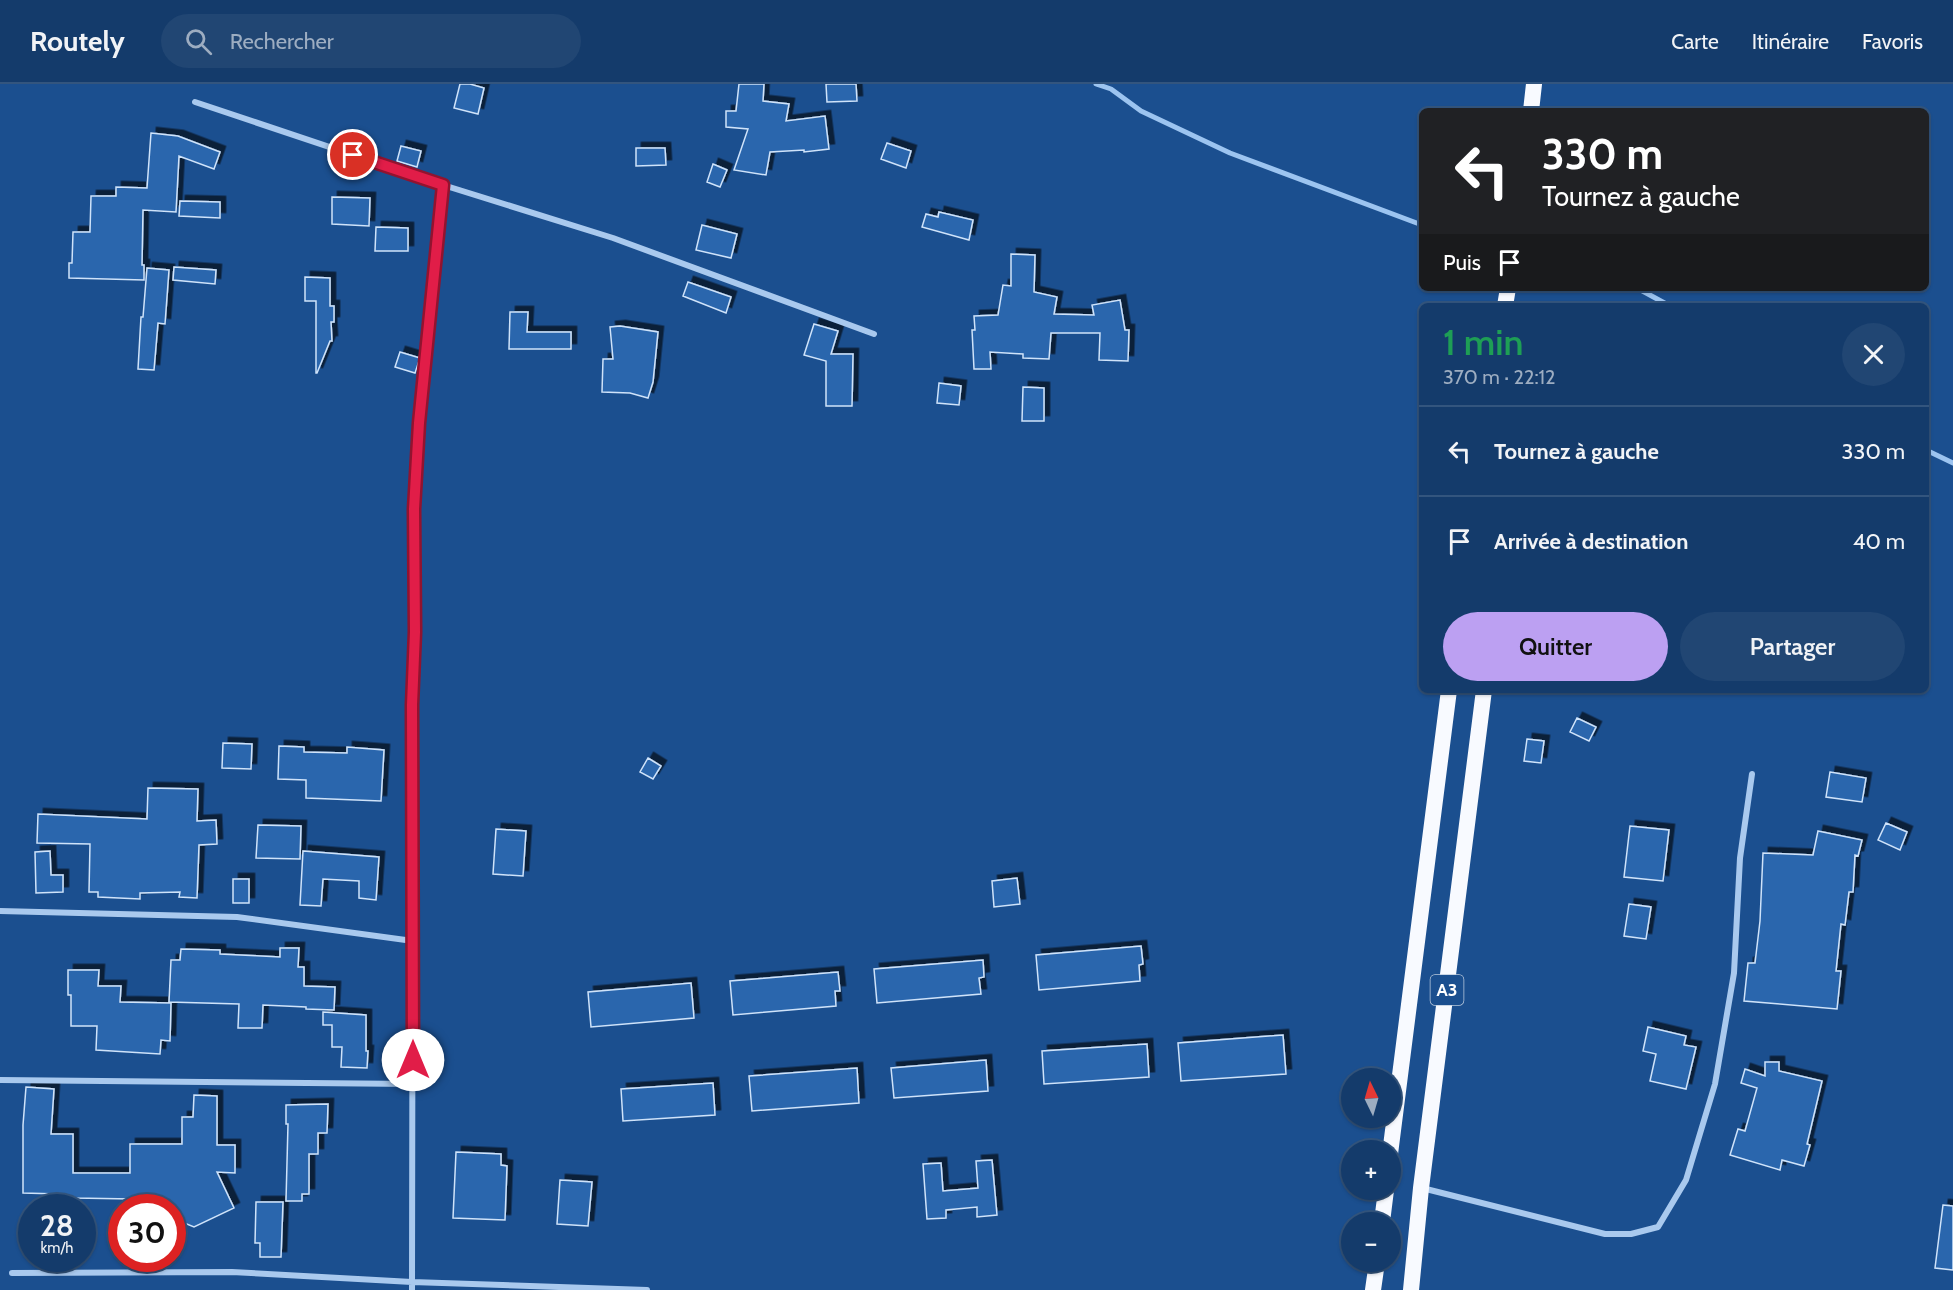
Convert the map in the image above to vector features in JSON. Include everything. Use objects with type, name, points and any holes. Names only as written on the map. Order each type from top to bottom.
[{"type":"highway","points":[[1530,108],[1534,84]]},
{"type":"highway","name":"A3","points":[[1392,1140],[1449,693]]},
{"type":"highway","name":"A3","points":[[1410,1290],[1484,693]]},
{"type":"highway","points":[[1373,1290],[1376,1272]]},
{"type":"street","points":[[195,102],[443,185],[613,238],[874,333]]},
{"type":"street","points":[[412,1290],[414,509],[419,423],[443,185]]},
{"type":"street","points":[[1421,1188],[1605,1234],[1631,1234],[1658,1227],[1686,1180],[1715,1084],[1734,973],[1740,858],[1752,774]]},
{"type":"street","points":[[0,911],[237,916],[413,941]]},
{"type":"street","points":[[0,1080],[413,1084]]},
{"type":"street","points":[[12,1273],[232,1272],[412,1282],[647,1290]]},
{"type":"building","points":[[460,84],[484,88],[478,114],[454,108]]},
{"type":"building","points":[[739,84],[764,84],[763,101],[789,104],[786,121],[825,116],[829,149],[770,152],[766,175],[734,170],[748,129],[726,127],[726,111],[736,111]]},
{"type":"building","points":[[826,84],[856,84],[857,101],[827,102]]},
{"type":"building","points":[[151,133],[178,136],[220,152],[214,169],[179,156],[176,212],[143,210],[144,280],[69,278],[73,232],[90,232],[91,196],[116,196],[116,187],[147,188]]},
{"type":"building","points":[[887,143],[911,151],[906,168],[881,159]]},
{"type":"building","points":[[401,146],[421,151],[417,167],[397,161]]},
{"type":"building","points":[[636,148],[665,148],[666,165],[636,166]]},
{"type":"building","points":[[713,164],[727,170],[720,187],[707,182]]},
{"type":"building","points":[[332,197],[370,198],[369,226],[332,224]]},
{"type":"building","points":[[180,201],[220,202],[220,218],[179,216]]},
{"type":"building","points":[[939,212],[973,220],[969,240],[922,227],[926,214],[938,217]]},
{"type":"building","points":[[702,225],[737,234],[731,258],[696,250]]},
{"type":"building","points":[[376,227],[408,228],[408,251],[375,251]]},
{"type":"building","points":[[1011,254],[1035,255],[1034,292],[1057,297],[1054,314],[1094,315],[1092,305],[1120,300],[1125,330],[1129,330],[1128,361],[1099,360],[1100,333],[1051,333],[1049,359],[1023,358],[1023,354],[990,352],[991,369],[974,369],[972,330],[975,330],[974,316],[998,315],[1003,285],[1011,286]]},
{"type":"building","points":[[174,267],[216,270],[215,284],[173,280]]},
{"type":"building","points":[[147,268],[169,270],[165,324],[158,323],[154,370],[138,369]]},
{"type":"building","points":[[305,277],[330,278],[330,306],[334,306],[334,322],[331,322],[332,341],[330,341],[317,373],[316,301],[305,301]]},
{"type":"building","points":[[688,282],[731,297],[726,313],[683,296]]},
{"type":"building","points":[[510,312],[528,312],[527,332],[571,332],[571,349],[509,349]]},
{"type":"building","points":[[814,324],[838,331],[831,354],[853,354],[852,406],[826,406],[826,361],[804,355]]},
{"type":"building","points":[[620,326],[658,332],[653,382],[648,398],[630,393],[602,392],[603,359],[613,359],[610,327]]},
{"type":"building","points":[[400,352],[420,358],[415,373],[395,367]]},
{"type":"building","points":[[939,383],[961,386],[959,405],[937,403]]},
{"type":"building","points":[[1023,387],[1044,388],[1044,421],[1022,421]]},
{"type":"building","points":[[1577,718],[1596,727],[1589,741],[1570,732]]},
{"type":"building","points":[[1527,739],[1544,741],[1541,763],[1524,761]]},
{"type":"building","points":[[223,743],[252,744],[251,769],[222,768]]},
{"type":"building","points":[[279,746],[304,747],[304,752],[347,753],[347,747],[384,750],[381,801],[306,798],[306,780],[278,779]]},
{"type":"building","points":[[648,758],[661,766],[653,779],[640,772]]},
{"type":"building","points":[[1830,772],[1866,778],[1862,802],[1826,797]]},
{"type":"building","points":[[148,788],[198,789],[197,821],[216,820],[217,844],[199,845],[197,898],[179,897],[180,892],[140,893],[140,899],[98,897],[98,892],[89,892],[90,844],[37,843],[38,814],[147,819]]},
{"type":"building","points":[[1886,823],[1907,832],[1900,850],[1878,840]]},
{"type":"building","points":[[258,825],[301,826],[300,859],[256,858]]},
{"type":"building","points":[[1630,826],[1669,830],[1663,881],[1624,877]]},
{"type":"building","points":[[496,829],[526,831],[523,876],[493,874]]},
{"type":"building","points":[[1818,831],[1862,840],[1858,856],[1855,855],[1853,892],[1849,892],[1845,925],[1841,924],[1836,971],[1841,971],[1837,1009],[1744,1001],[1748,963],[1755,963],[1760,921],[1763,853],[1813,855]]},
{"type":"building","points":[[50,851],[51,875],[63,875],[63,892],[36,893],[35,852]]},
{"type":"building","points":[[303,851],[379,857],[376,900],[359,898],[359,881],[323,879],[321,906],[300,905]]},
{"type":"building","points":[[1017,878],[1020,904],[994,907],[992,881]]},
{"type":"building","points":[[233,879],[249,879],[249,903],[233,903]]},
{"type":"building","points":[[1629,904],[1651,907],[1646,939],[1624,936]]},
{"type":"building","points":[[1141,946],[1143,964],[1139,965],[1140,981],[1039,990],[1036,955]]},
{"type":"building","points":[[280,948],[299,948],[298,967],[304,967],[304,986],[335,987],[334,1010],[263,1005],[262,1028],[238,1028],[239,1004],[169,1002],[171,960],[180,960],[181,949],[220,950],[220,954],[280,957]]},
{"type":"building","points":[[983,960],[984,977],[979,978],[981,994],[877,1003],[874,969]]},
{"type":"building","points":[[68,970],[99,970],[98,986],[121,986],[120,1002],[171,1003],[170,1041],[161,1040],[160,1054],[96,1050],[97,1026],[71,1026]]},
{"type":"building","points":[[838,972],[840,991],[835,991],[836,1006],[733,1015],[730,981]]},
{"type":"building","points":[[691,983],[694,1018],[591,1027],[588,992]]},
{"type":"building","points":[[323,1012],[366,1015],[367,1068],[341,1067],[342,1047],[332,1047],[332,1025],[323,1025]]},
{"type":"building","points":[[1648,1027],[1686,1036],[1684,1045],[1696,1047],[1686,1089],[1650,1081],[1656,1054],[1643,1051]]},
{"type":"building","points":[[1283,1035],[1286,1074],[1181,1081],[1178,1043]]},
{"type":"building","points":[[1147,1044],[1149,1077],[1044,1084],[1042,1051]]},
{"type":"building","points":[[986,1060],[988,1091],[894,1098],[891,1068]]},
{"type":"building","points":[[1765,1062],[1779,1062],[1779,1071],[1822,1081],[1804,1166],[1782,1160],[1780,1170],[1730,1155],[1738,1129],[1745,1131],[1757,1088],[1741,1083],[1745,1069],[1765,1076]]},
{"type":"building","points":[[857,1068],[859,1103],[752,1111],[749,1076]]},
{"type":"building","points":[[713,1083],[715,1115],[623,1121],[621,1089]]},
{"type":"building","points":[[26,1087],[54,1089],[51,1134],[73,1134],[73,1173],[130,1173],[130,1144],[182,1144],[182,1117],[193,1117],[194,1095],[217,1096],[217,1145],[235,1145],[235,1173],[217,1172],[234,1208],[194,1227],[186,1224],[186,1194],[108,1194],[108,1199],[96,1198],[96,1194],[23,1193],[23,1125]]},
{"type":"building","points":[[328,1104],[327,1133],[318,1133],[318,1154],[309,1154],[309,1194],[302,1194],[302,1201],[286,1201],[288,1124],[286,1124],[286,1105]]},
{"type":"building","points":[[456,1152],[501,1154],[501,1165],[507,1166],[505,1220],[453,1218]]},
{"type":"building","points":[[992,1160],[997,1215],[977,1217],[977,1207],[946,1210],[946,1218],[927,1219],[923,1164],[941,1163],[943,1191],[978,1188],[976,1161]]},
{"type":"building","points":[[560,1180],[592,1182],[588,1226],[557,1224]]},
{"type":"building","points":[[256,1202],[283,1202],[281,1257],[260,1257],[260,1243],[255,1243]]},
{"type":"building","points":[[1943,1205],[1953,1206],[1953,1270],[1935,1268]]},
{"type":"waterway","points":[[1096,84],[1111,89],[1141,111],[1230,153],[1419,224]]},
{"type":"waterway","points":[[1642,291],[1664,303]]},
{"type":"waterway","points":[[1929,451],[1953,463]]},
{"type":"route","points":[[353,155],[443,185],[419,423],[414,509],[413,1060]]}]
